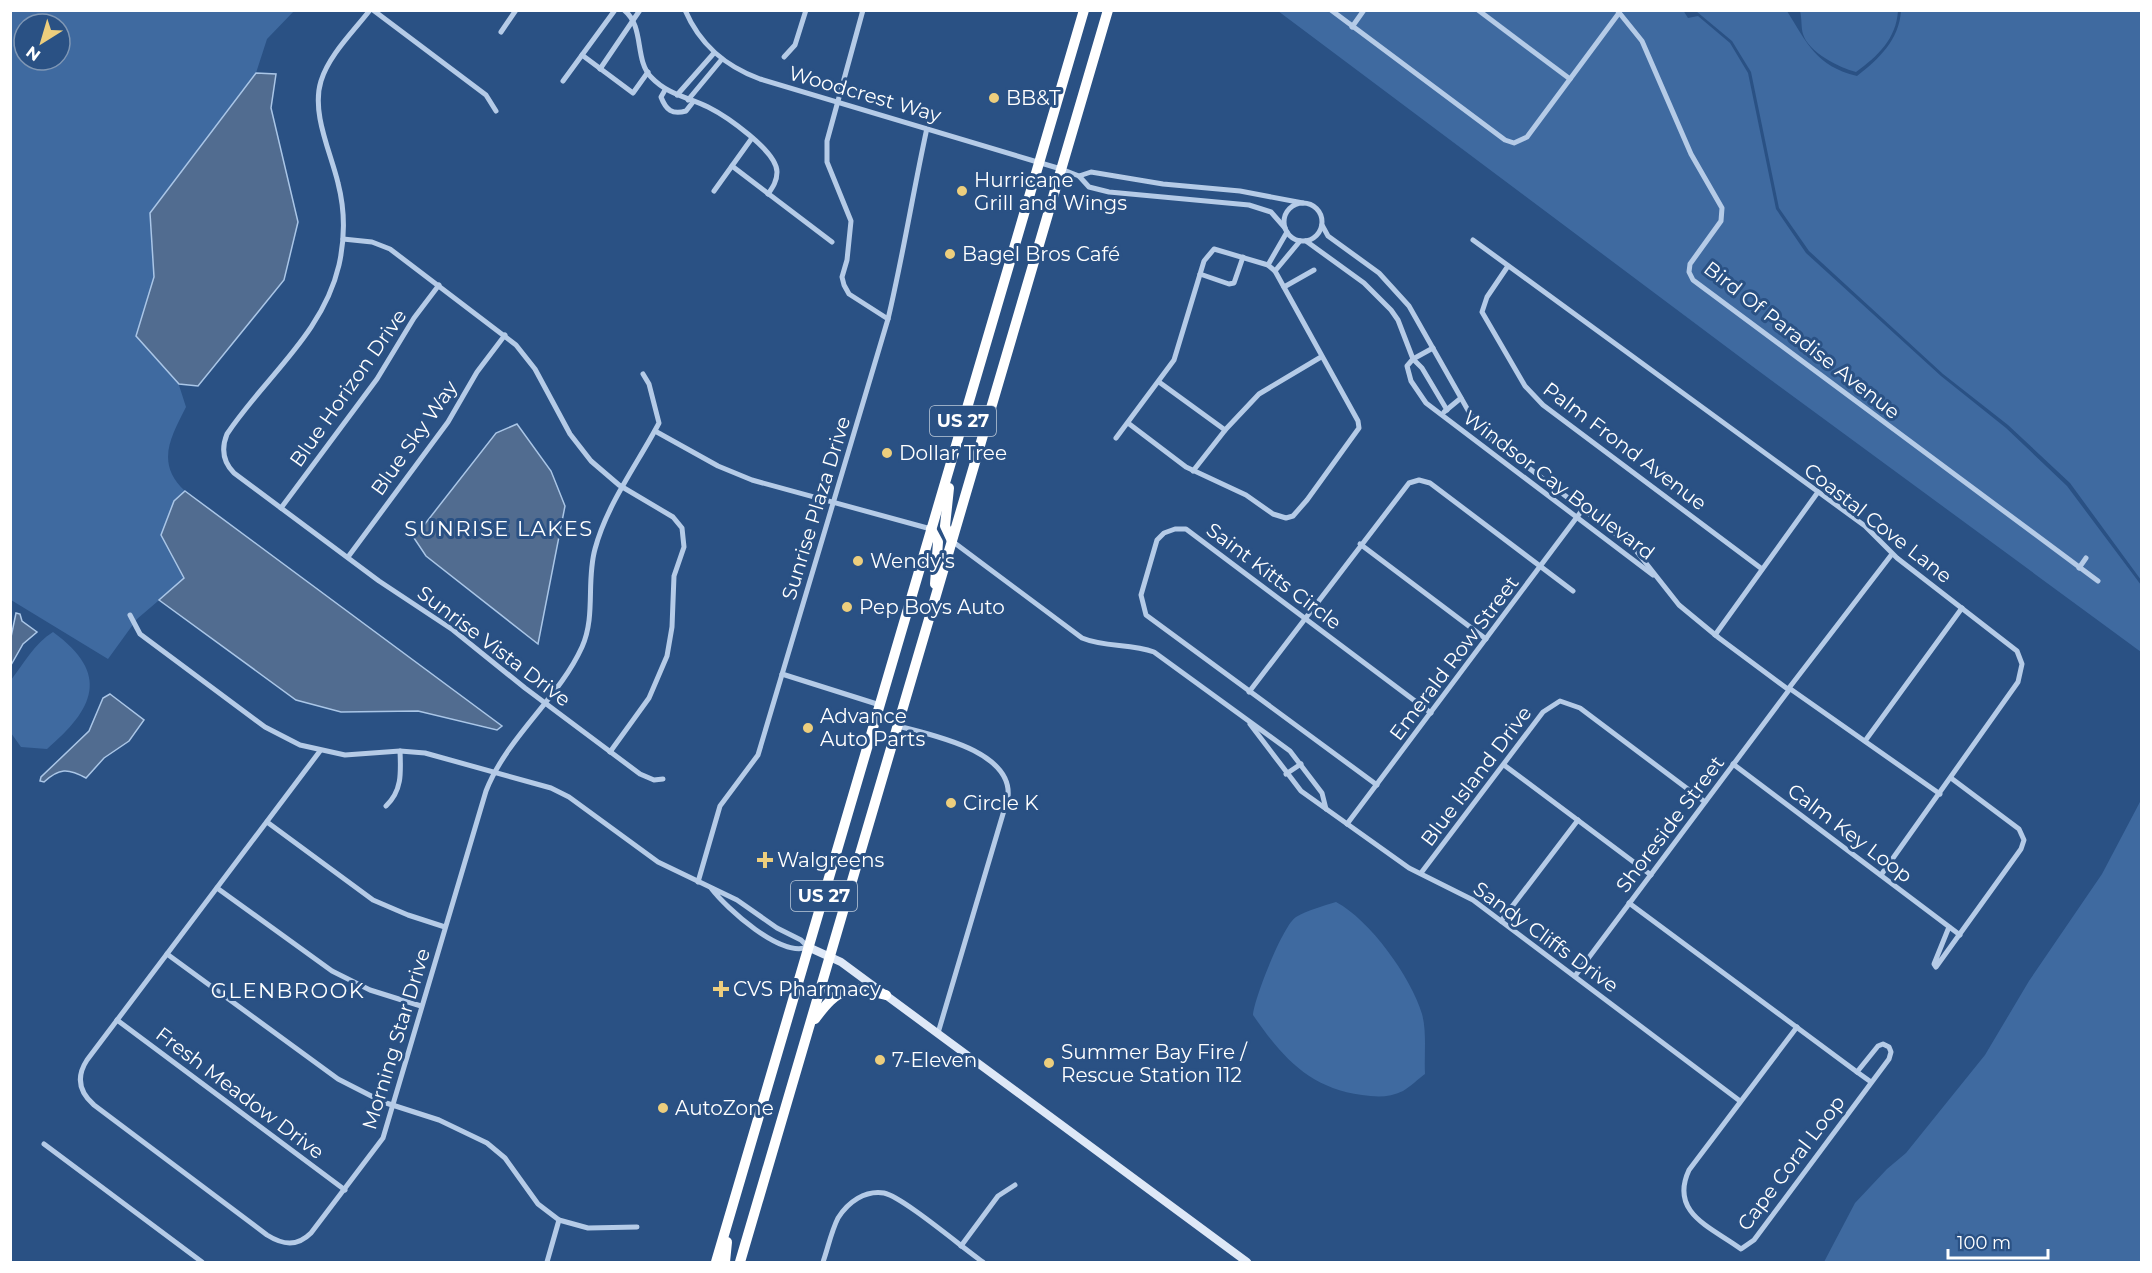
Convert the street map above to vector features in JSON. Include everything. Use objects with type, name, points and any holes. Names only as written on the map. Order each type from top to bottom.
[{"type":"highway","name":"US 27","points":[[716,1263],[1084,10]]},
{"type":"highway","name":"US 27","points":[[740,1263],[1108,10]]},
{"type":"highway","points":[[951,464],[945,526],[952,541]]},
{"type":"highway","points":[[931,529],[938,542],[934,604]]},
{"type":"highway","points":[[810,1027],[827,1003],[845,990],[865,989],[886,995]]},
{"type":"highway","points":[[725,1263],[729,1221]]},
{"type":"main road","points":[[808,947],[830,956],[886,995],[1247,1263]]},
{"type":"street","points":[[496,111],[493,102],[486,95],[371,10],[330,62],[318,90],[320,112],[342,202],[343,239],[384,246],[505,335],[531,363],[580,449],[602,472],[673,517],[682,528],[685,541],[674,576],[672,627],[663,665],[644,705],[610,752]]},
{"type":"street","points":[[501,32],[516,10]]},
{"type":"street","points":[[563,81],[615,10]]},
{"type":"street","points":[[624,10],[633,19],[648,72],[665,90],[708,106],[752,138],[772,159],[777,171],[775,184],[768,194]]},
{"type":"street","points":[[600,69],[640,10]]},
{"type":"street","name":"Woodcrest Way","points":[[685,10],[698,35],[714,53],[732,67],[760,79],[1061,170]]},
{"type":"street","points":[[784,57],[795,45],[806,10]]},
{"type":"street","points":[[863,10],[826,141],[827,162],[851,221],[847,261],[842,277],[849,294],[888,319]]},
{"type":"street","points":[[1331,10],[1509,143],[1525,139],[1618,12]]},
{"type":"street","points":[[1352,27],[1364,10]]},
{"type":"street","points":[[1478,10],[1570,79]]},
{"type":"street","name":"Bird Of Paradise Avenue","points":[[1618,12],[1642,41],[1689,151],[1722,208],[1721,221],[1690,264],[1689,272],[1693,280],[2097,581]]},
{"type":"street","points":[[677,95],[714,53]]},
{"type":"street","points":[[582,55],[633,93],[648,72]]},
{"type":"street","points":[[665,90],[661,97],[668,110],[674,113],[686,111],[722,59]]},
{"type":"street","name":"Sunrise Plaza Drive","points":[[698,882],[720,806],[755,762],[782,674],[888,319],[905,247],[909,208],[927,128]]},
{"type":"street","points":[[714,191],[752,138]]},
{"type":"street","points":[[732,166],[832,242]]},
{"type":"street","name":"Windsor Cay Boulevard","points":[[1061,170],[1079,176],[1089,187],[1109,192],[1262,208],[1271,213],[1286,230],[1364,283],[1382,300],[1398,320],[1413,359],[1422,368],[1447,410]]},
{"type":"street","name":"Windsor Cay Boulevard","points":[[1079,176],[1091,172],[1303,203],[1315,207],[1328,236],[1392,286],[1409,306],[1461,398],[1488,437],[1635,548],[1679,605],[1715,635],[1940,794]]},
{"type":"street","points":[[1191,199],[1192,186]]},
{"type":"street","points":[[1268,265],[1286,230],[1288,211],[1303,203]]},
{"type":"street","points":[[1275,270],[1303,241],[1317,236],[1322,225]]},
{"type":"street","name":"Sunrise Vista Drive","points":[[343,239],[334,282],[319,316],[230,431],[224,444],[224,457],[231,470],[348,557],[453,630],[543,703],[610,752],[644,776],[663,779]]},
{"type":"street","name":"Coastal Cove Lane","points":[[1473,240],[1872,532],[1892,554],[2014,648],[2019,655],[2022,669],[2016,686],[1881,875]]},
{"type":"street","points":[[1116,438],[1174,360],[1207,254],[1214,249],[1268,265],[1275,270],[1358,422],[1359,428],[1293,516],[1281,517],[1246,495],[1193,471],[1128,423]]},
{"type":"street","points":[[1200,274],[1229,284],[1234,283],[1243,257]]},
{"type":"street","name":"Palm Frond Avenue","points":[[1508,266],[1487,297],[1482,312],[1529,391],[1543,405],[1762,569]]},
{"type":"street","points":[[1284,287],[1314,270]]},
{"type":"street","name":"Blue Horizon Drive","points":[[281,508],[377,379],[414,318],[439,285]]},
{"type":"street","name":"Blue Sky Way","points":[[348,557],[448,422],[481,366],[505,335]]},
{"type":"street","points":[[1413,359],[1433,348]]},
{"type":"street","points":[[1193,471],[1225,430],[1259,394],[1321,357]]},
{"type":"street","name":"Windsor Cay Boulevard","points":[[1413,359],[1407,366],[1411,381],[1426,403],[1576,519],[1659,579]]},
{"type":"street","points":[[643,374],[649,384],[659,423],[655,431],[735,474],[931,529]]},
{"type":"street","points":[[1159,382],[1225,430]]},
{"type":"street","name":"Windsor Cay Boulevard","points":[[1441,415],[1461,398]]},
{"type":"street","name":"Morning Star Drive","points":[[296,1243],[311,1233],[381,1141],[480,807],[494,772],[573,663],[584,641],[590,615],[590,576],[595,550],[608,515],[655,431]]},
{"type":"street","points":[[1249,692],[1401,489],[1409,483],[1419,480],[1430,483],[1573,591]]},
{"type":"street","points":[[1715,635],[1818,492]]},
{"type":"street","name":"Emerald Row Street","points":[[1347,824],[1583,509]]},
{"type":"street","name":"Saint Kitts Circle","points":[[1377,785],[1146,615],[1141,595],[1157,540],[1164,533],[1175,529],[1186,529],[1431,713]]},
{"type":"street","name":"Sandy Cliffs Drive","points":[[952,541],[1082,638],[1104,646],[1140,647],[1154,652],[1290,751],[1322,793],[1326,809]]},
{"type":"street","points":[[1360,544],[1486,639]]},
{"type":"street","name":"Shoreside Street","points":[[1575,976],[1892,554]]},
{"type":"street","points":[[2079,568],[2086,558]]},
{"type":"street","points":[[1865,741],[1962,608]]},
{"type":"street","points":[[130,615],[140,634],[265,727],[292,742],[320,751],[351,755],[400,751],[433,754],[563,794],[658,862],[737,900],[777,928],[801,940],[808,947]]},
{"type":"street","points":[[782,674],[879,705]]},
{"type":"street","name":"Blue Island Drive","points":[[1420,873],[1543,712],[1560,701],[1566,701],[1580,708],[1705,802]]},
{"type":"street","name":"Sandy Cliffs Drive","points":[[1250,724],[1301,791],[1408,868],[1461,892],[1740,1101]]},
{"type":"street","points":[[898,726],[970,749],[996,766],[1008,782],[1008,797],[938,1033]]},
{"type":"street","points":[[298,1252],[296,1243],[282,1243],[267,1235],[94,1105],[80,1085],[84,1064],[320,751]]},
{"type":"street","points":[[386,806],[396,795],[400,786],[400,751]]},
{"type":"street","points":[[1286,774],[1293,772],[1300,764]]},
{"type":"street","name":"Calm Key Loop","points":[[1733,764],[1960,935]]},
{"type":"street","points":[[1504,765],[1651,874]]},
{"type":"street","points":[[1949,927],[1935,967],[1938,967],[2021,849],[2024,840],[2019,829],[1951,778]]},
{"type":"street","points":[[1501,921],[1578,820]]},
{"type":"street","points":[[267,822],[374,900],[408,915],[445,927]]},
{"type":"street","points":[[217,888],[332,971],[370,990],[422,1006]]},
{"type":"street","points":[[711,888],[730,909],[769,938],[792,949],[808,947]]},
{"type":"street","points":[[1629,903],[1871,1082]]},
{"type":"street","points":[[167,954],[320,1068],[356,1089],[393,1106],[483,1140],[502,1154],[535,1200],[559,1220],[588,1228],[637,1227]]},
{"type":"street","name":"Fresh Meadow Drive","points":[[117,1020],[345,1190]]},
{"type":"street","points":[[1740,1101],[1797,1027]]},
{"type":"street","name":"Cape Coral Loop","points":[[1740,1101],[1689,1170],[1683,1185],[1683,1198],[1686,1208],[1741,1249],[1754,1240],[1889,1059],[1891,1052],[1889,1047],[1883,1044],[1878,1046],[1857,1072]]},
{"type":"street","points":[[72,1086],[80,1085]]},
{"type":"street","points":[[44,1144],[202,1263]]},
{"type":"street","points":[[961,1246],[998,1196],[1015,1185]]},
{"type":"street","points":[[823,1263],[841,1215],[853,1201],[869,1194],[881,1193],[895,1198],[983,1263]]},
{"type":"street","points":[[547,1263],[559,1220]]},
{"type":"shaded area","points":[[1683,10],[1688,18],[1698,16],[1730,43],[1748,73],[1776,209],[1806,253],[1941,376],[2006,428],[2067,486],[2141,585],[2141,652],[1756,369],[1278,11]]},
{"type":"shaded area","points":[[1800,10],[1898,11],[1897,21],[1890,38],[1872,60],[1856,72],[1834,63],[1811,47],[1803,34]]},
{"type":"shaded area","points":[[11,11],[294,11],[267,39],[256,73],[150,213],[154,277],[136,336],[177,379],[186,407],[171,439],[168,460],[176,481],[185,491],[174,501],[161,535],[185,578],[137,619],[108,659],[11,600]]},
{"type":"shaded area","points":[[1696,11],[1787,11],[1814,52],[1832,66],[1857,76],[1873,63],[1892,40],[1901,11],[2141,11],[2141,580],[2070,483],[2008,425],[1943,374],[1809,251],[1779,208],[1751,72],[1732,41]]},
{"type":"shaded area","points":[[256,73],[276,74],[271,108],[298,222],[284,280],[198,386],[179,384],[136,336],[154,277],[150,213]]},
{"type":"shaded area","points":[[517,424],[551,471],[565,506],[538,644],[426,556],[414,538],[496,433]]},
{"type":"shaded area","points":[[185,491],[502,726],[497,730],[418,711],[341,712],[296,700],[159,600],[184,578],[161,535],[174,501]]},
{"type":"shaded area","points":[[16,613],[20,614],[22,621],[37,632],[23,644],[11,665],[11,637]]},
{"type":"shaded area","points":[[53,632],[71,647],[83,662],[89,677],[89,691],[85,705],[76,720],[47,749],[21,747],[11,733],[11,680],[35,648]]},
{"type":"shaded area","points":[[110,694],[144,720],[129,741],[104,758],[86,778],[74,772],[64,771],[54,774],[44,782],[40,781],[41,777],[89,731],[103,698]]},
{"type":"shaded area","points":[[2141,800],[2141,1262],[1824,1262],[1855,1203],[1887,1169],[1906,1153],[1985,1055],[2029,981],[2102,874]]},
{"type":"shaded area","points":[[1336,902],[1362,922],[1388,951],[1409,983],[1422,1014],[1425,1036],[1425,1074],[1406,1089],[1393,1095],[1362,1095],[1343,1091],[1312,1078],[1286,1057],[1253,1015],[1270,963],[1290,923],[1305,912]]},
{"type":"place","name":"BB&T","points":[[994,98]]},
{"type":"place","name":"Hurricane Grill and Wings","points":[[962,191]]},
{"type":"place","name":"Bagel Bros Café","points":[[950,254]]},
{"type":"place","name":"Dollar Tree","points":[[887,453]]},
{"type":"place","name":"Wendy's","points":[[858,561]]},
{"type":"place","name":"Pep Boys Auto","points":[[847,607]]},
{"type":"place","name":"Advance Auto Parts","points":[[808,728]]},
{"type":"place","name":"Circle K","points":[[951,803]]},
{"type":"place","name":"Walgreens","points":[[765,860]]},
{"type":"place","name":"CVS Pharmacy","points":[[721,989]]},
{"type":"place","name":"7-Eleven","points":[[880,1060]]},
{"type":"place","name":"Summer Bay Fire / Rescue Station 112","points":[[1049,1063]]},
{"type":"place","name":"AutoZone","points":[[663,1108]]},
{"type":"district","name":"SUNRISE LAKES","points":[[499,528]]},
{"type":"district","name":"GLENBROOK","points":[[288,990]]}]
